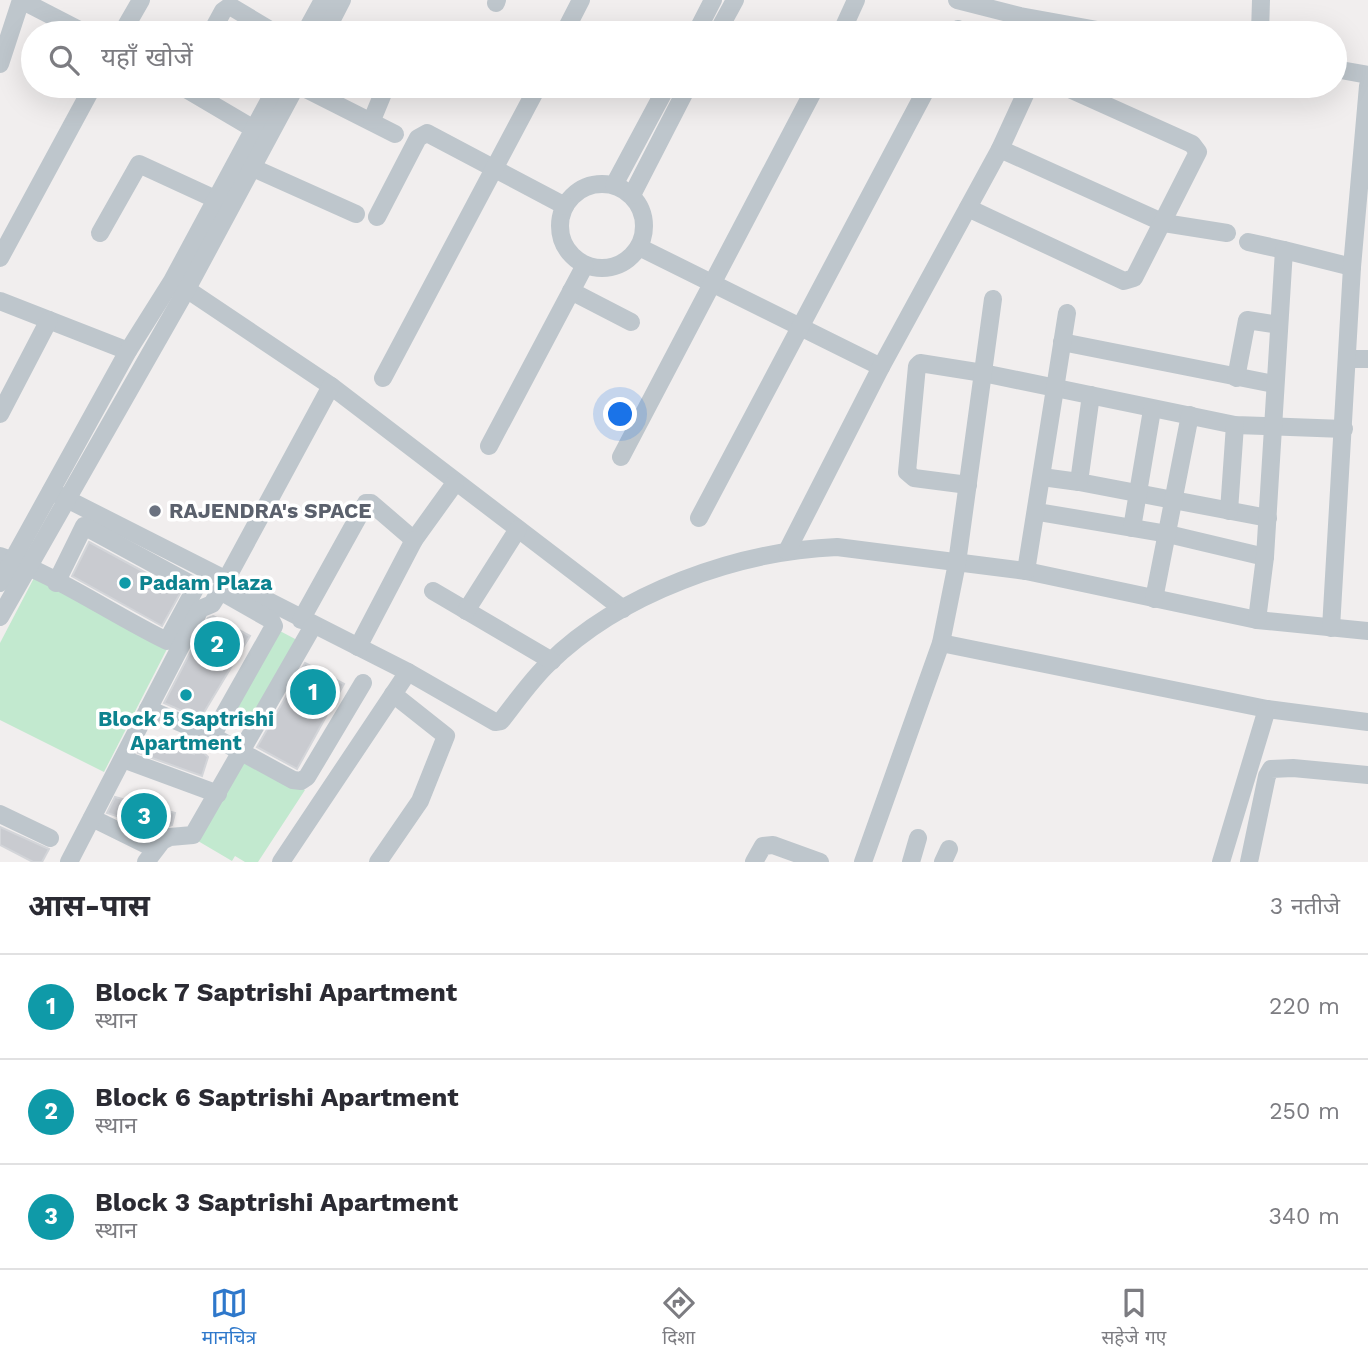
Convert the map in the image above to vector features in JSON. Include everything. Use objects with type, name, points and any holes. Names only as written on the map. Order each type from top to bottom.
[{"type":"street","points":[[0,64],[21,0],[62,21]]},
{"type":"street","points":[[128,21],[141,0]]},
{"type":"street","points":[[312,21],[323,0]]},
{"type":"street","points":[[331,21],[342,0]]},
{"type":"street","points":[[570,21],[581,0]]},
{"type":"street","points":[[702,21],[713,0]]},
{"type":"street","points":[[724,21],[735,0]]},
{"type":"street","points":[[846,21],[856,0]]},
{"type":"street","points":[[957,0],[1032,21]]},
{"type":"street","points":[[1260,21],[1261,0]]},
{"type":"street","points":[[218,21],[229,3],[257,21]]},
{"type":"street","points":[[1347,71],[1368,75]]},
{"type":"street","points":[[1331,628],[1349,359],[1352,267],[1368,86]]},
{"type":"street","points":[[2,250],[86,98]]},
{"type":"street","points":[[201,98],[260,133]]},
{"type":"street","points":[[0,583],[59,495],[180,284],[251,167],[273,98]]},
{"type":"street","points":[[59,495],[128,351],[180,284],[215,199],[260,133],[288,98]]},
{"type":"street","points":[[324,98],[395,134]]},
{"type":"street","points":[[372,120],[381,98]]},
{"type":"street","points":[[383,378],[532,98]]},
{"type":"street","points":[[614,186],[661,98]]},
{"type":"street","points":[[632,195],[682,98]]},
{"type":"street","points":[[621,457],[810,98]]},
{"type":"street","points":[[699,518],[922,98]]},
{"type":"street","points":[[787,551],[881,367],[1000,149],[1024,98]]},
{"type":"street","points":[[968,208],[1130,282],[1198,156],[1196,147],[1089,98]]},
{"type":"street","points":[[377,217],[422,135],[435,137],[565,206]]},
{"type":"street","points":[[1000,149],[1164,223],[1227,233]]},
{"type":"street","points":[[100,233],[139,164],[215,199]]},
{"type":"street","points":[[251,167],[356,214]]},
{"type":"street","points":[[591,185],[614,186],[632,195],[644,220],[639,247],[622,264],[610,268],[585,265],[567,251],[562,240],[560,229],[565,206],[571,197],[591,185]]},
{"type":"street","points":[[1248,242],[1352,267]]},
{"type":"street","points":[[639,247],[881,367]]},
{"type":"street","points":[[1257,621],[1268,518],[1271,429],[1284,250]]},
{"type":"street","points":[[489,446],[585,265]]},
{"type":"street","points":[[180,284],[331,386],[623,609]]},
{"type":"street","points":[[571,291],[631,322]]},
{"type":"street","points":[[863,862],[941,643],[957,563],[993,299]]},
{"type":"street","points":[[0,301],[128,351]]},
{"type":"street","points":[[1026,571],[1038,512],[1067,313]]},
{"type":"street","points":[[2,404],[49,320]]},
{"type":"street","points":[[1236,378],[1247,320],[1279,325]]},
{"type":"street","points":[[1062,342],[1274,384]]},
{"type":"street","points":[[1349,359],[1368,359]]},
{"type":"street","points":[[968,485],[914,478],[907,472],[917,366],[924,362],[1235,425],[1271,429],[1344,429]]},
{"type":"street","points":[[69,862],[200,610],[212,604],[223,586],[331,386]]},
{"type":"street","points":[[1079,482],[1091,395]]},
{"type":"street","points":[[1132,528],[1152,410]]},
{"type":"street","points":[[1154,599],[1190,415]]},
{"type":"street","points":[[1228,510],[1235,425]]},
{"type":"street","points":[[1042,477],[1268,518]]},
{"type":"street","points":[[358,647],[414,540],[455,483]]},
{"type":"street","points":[[59,495],[223,586],[358,647],[498,722],[552,661],[623,609],[730,563],[787,551],[837,547],[1026,571],[1257,621],[1368,631]]},
{"type":"street","points":[[92,818],[151,856],[170,837],[192,835],[242,752],[366,503],[371,503],[414,540]]},
{"type":"street","points":[[1038,512],[1168,534],[1265,557]]},
{"type":"street","points":[[13,561],[167,641],[196,587],[84,526],[56,583]]},
{"type":"street","points":[[466,611],[518,529]]},
{"type":"street","points":[[0,617],[13,561]]},
{"type":"street","points":[[212,736],[274,626],[271,620],[223,586]]},
{"type":"street","points":[[433,592],[552,661]]},
{"type":"street","points":[[941,643],[1267,709],[1368,722]]},
{"type":"street","points":[[281,862],[408,672]]},
{"type":"street","points":[[148,709],[212,736],[293,780],[304,780],[363,683]]},
{"type":"street","points":[[378,862],[420,801],[446,736],[393,694]]},
{"type":"street","points":[[1221,862],[1267,709]]},
{"type":"street","points":[[123,759],[218,794]]},
{"type":"street","points":[[1249,862],[1267,776],[1271,769],[1293,768],[1368,775]]},
{"type":"street","points":[[0,814],[50,838]]},
{"type":"street","points":[[911,862],[918,838]]},
{"type":"street","points":[[754,862],[763,846],[773,845],[821,862]]},
{"type":"green space","points":[[35,576],[169,645],[104,772],[0,720],[0,643]]},
{"type":"green space","points":[[280,631],[297,640],[246,728],[229,718]]},
{"type":"green space","points":[[244,752],[305,790],[258,862],[245,862],[235,856],[232,861],[198,841]]},
{"type":"building","points":[[89,542],[181,592],[162,626],[72,576]]},
{"type":"building","points":[[213,616],[250,636],[200,719],[164,703],[208,618]]},
{"type":"building","points":[[305,663],[344,684],[297,769],[257,747]]},
{"type":"building","points":[[146,737],[194,754],[195,750],[203,752],[208,757],[202,776],[138,753]]},
{"type":"building","points":[[115,797],[175,813],[172,825],[159,830],[107,813]]},
{"type":"building","points":[[0,827],[49,849],[42,862],[33,862],[0,845]]},
{"type":"place","name":"RAJENDRA's SPACE","points":[[155,511]]},
{"type":"place","name":"Padam Plaza","points":[[125,583]]},
{"type":"place","name":"Block 6 Saptrishi Apartment","points":[[217,644]]},
{"type":"place","name":"Block 7 Saptrishi Apartment","points":[[313,692]]},
{"type":"place","name":"Block 5 Saptrishi Apartment","points":[[186,695]]},
{"type":"place","name":"Block 3 Saptrishi Apartment","points":[[144,816]]}]
